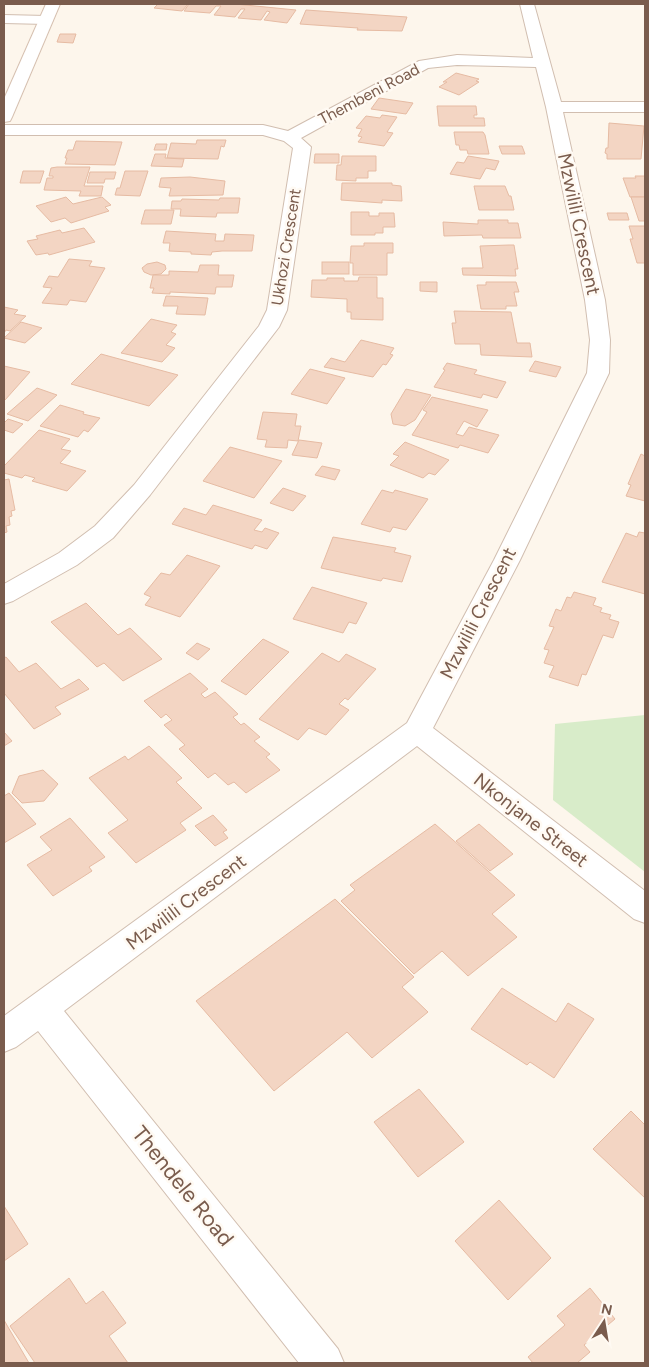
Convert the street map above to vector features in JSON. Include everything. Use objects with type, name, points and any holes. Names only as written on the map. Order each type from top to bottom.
[{"type":"street","points":[[4,117],[53,4]]},
{"type":"street","name":"Mzwilili Crescent","points":[[4,1036],[417,731],[506,560],[598,373],[600,340],[596,300],[554,107],[527,4]]},
{"type":"street","points":[[4,19],[46,20]]},
{"type":"street","name":"Thembeni Road","points":[[290,137],[424,64],[457,60],[541,63]]},
{"type":"street","points":[[554,107],[645,107]]},
{"type":"street","points":[[4,130],[263,130],[290,137]]},
{"type":"street","name":"Ukhozi Crescent","points":[[4,595],[68,559],[104,532],[142,490],[269,327],[277,310],[302,147],[290,137]]},
{"type":"street","name":"Nkonjane Street","points":[[417,731],[645,909]]},
{"type":"street","name":"Thendele Road","points":[[42,1009],[324,1363]]},
{"type":"green space","points":[[645,715],[645,872],[553,800],[555,724]]},
{"type":"building","points":[[158,4],[188,4],[182,11],[154,8]]},
{"type":"building","points":[[189,4],[235,4],[296,10],[287,23],[264,20],[270,12],[267,11],[261,20],[238,18],[245,9],[241,9],[235,17],[214,15],[221,6],[216,6],[210,13],[184,11]]},
{"type":"building","points":[[306,10],[407,17],[402,31],[357,30],[358,28],[300,24]]},
{"type":"building","points":[[60,34],[76,34],[73,43],[57,42]]},
{"type":"building","points":[[456,73],[479,79],[476,81],[479,82],[459,95],[439,87]]},
{"type":"building","points":[[379,98],[413,103],[406,114],[371,109]]},
{"type":"building","points":[[437,106],[476,106],[477,115],[474,115],[474,118],[484,118],[485,126],[439,126]]},
{"type":"building","points":[[382,115],[397,117],[387,132],[393,133],[384,146],[358,142],[362,137],[358,136],[362,129],[356,128],[366,116],[380,118]]},
{"type":"building","points":[[609,123],[644,126],[641,159],[607,159],[607,154],[605,153],[606,148],[608,148]]},
{"type":"building","points":[[454,132],[483,132],[489,154],[468,154],[467,150],[460,150],[459,145],[456,145]]},
{"type":"building","points":[[197,140],[226,140],[224,147],[221,146],[218,159],[167,158],[171,143],[196,144]]},
{"type":"building","points":[[76,141],[122,142],[115,165],[65,164],[68,150],[73,150]]},
{"type":"building","points":[[156,144],[167,144],[166,150],[154,150]]},
{"type":"building","points":[[499,146],[522,146],[525,154],[502,154]]},
{"type":"building","points":[[155,154],[166,154],[165,158],[184,159],[182,167],[151,166]]},
{"type":"building","points":[[315,154],[339,154],[339,163],[314,163]]},
{"type":"building","points":[[342,156],[376,156],[376,171],[368,171],[368,178],[356,178],[356,181],[336,180],[337,165],[341,165]]},
{"type":"building","points":[[468,156],[499,161],[495,170],[486,168],[480,179],[450,174],[457,162],[464,163]]},
{"type":"building","points":[[90,167],[84,186],[103,186],[101,196],[79,196],[81,191],[44,190],[47,178],[53,178],[53,176],[49,176],[51,168]]},
{"type":"building","points":[[23,171],[44,171],[40,183],[20,183]]},
{"type":"building","points":[[125,171],[148,171],[140,196],[115,195],[117,188],[120,188]]},
{"type":"building","points":[[90,172],[116,172],[114,179],[105,179],[104,183],[87,183]]},
{"type":"building","points":[[635,176],[645,176],[645,197],[630,197],[623,178],[636,178]]},
{"type":"building","points":[[190,177],[225,181],[223,195],[169,196],[171,188],[159,187],[161,178]]},
{"type":"building","points":[[342,183],[392,183],[392,185],[401,186],[402,201],[382,200],[382,203],[341,200]]},
{"type":"building","points":[[474,186],[505,186],[509,196],[511,196],[514,210],[479,210]]},
{"type":"building","points":[[66,197],[73,204],[102,197],[111,205],[105,207],[109,211],[71,223],[65,218],[51,222],[36,206]]},
{"type":"building","points":[[631,197],[645,197],[645,221],[639,221]]},
{"type":"building","points":[[220,198],[240,198],[238,213],[217,213],[216,217],[180,216],[181,209],[171,209],[172,201],[181,201],[182,199],[219,200]]},
{"type":"building","points":[[145,210],[174,210],[171,224],[141,224]]},
{"type":"building","points":[[351,212],[369,212],[369,216],[379,216],[379,213],[394,213],[395,227],[383,227],[383,233],[375,233],[375,235],[351,235]]},
{"type":"building","points":[[607,213],[627,213],[629,220],[609,220]]},
{"type":"building","points":[[478,220],[508,220],[508,223],[518,223],[521,238],[483,238],[482,235],[444,236],[443,222],[478,224]]},
{"type":"building","points":[[629,226],[645,226],[645,263],[637,263],[630,239],[633,239]]},
{"type":"building","points":[[84,228],[95,242],[49,255],[48,253],[36,255],[27,241],[38,239],[36,236],[60,230],[62,233]]},
{"type":"building","points":[[166,231],[216,234],[215,241],[224,241],[225,234],[254,235],[252,251],[222,251],[212,252],[211,255],[169,251],[170,243],[163,243]]},
{"type":"building","points":[[364,243],[393,243],[393,253],[387,253],[387,275],[353,275],[353,263],[350,263],[351,246],[364,246]]},
{"type":"building","points":[[514,245],[518,269],[515,269],[516,276],[463,275],[462,268],[483,268],[480,246]]},
{"type":"building","points":[[69,259],[92,261],[89,266],[105,268],[86,302],[70,300],[67,305],[42,303],[52,288],[43,287],[49,276],[58,277]]},
{"type":"building","points":[[157,262],[165,265],[166,269],[161,274],[151,275],[144,272],[142,268],[147,264]]},
{"type":"building","points":[[322,262],[349,262],[349,274],[322,274]]},
{"type":"building","points":[[200,265],[219,265],[218,275],[234,275],[232,287],[216,287],[215,294],[152,293],[154,288],[150,288],[153,275],[169,275],[169,271],[198,272]]},
{"type":"building","points":[[359,277],[377,277],[377,298],[383,298],[383,320],[351,319],[351,312],[347,312],[347,299],[311,297],[312,280],[344,278],[344,281],[358,281]]},
{"type":"building","points":[[420,282],[437,282],[437,292],[420,291]]},
{"type":"building","points":[[486,282],[516,282],[519,292],[514,292],[517,306],[506,306],[506,309],[481,309],[477,285],[486,285]]},
{"type":"building","points":[[166,296],[208,298],[205,315],[176,314],[178,306],[163,306]]},
{"type":"building","points":[[4,307],[18,310],[14,314],[26,316],[10,331],[6,330],[4,333]]},
{"type":"building","points":[[454,311],[511,312],[517,343],[530,343],[532,357],[481,355],[480,344],[455,344],[452,323],[456,323]]},
{"type":"building","points":[[151,319],[177,325],[171,332],[176,334],[166,345],[175,348],[162,362],[121,353]]},
{"type":"building","points":[[21,322],[42,328],[25,343],[4,338]]},
{"type":"building","points":[[361,340],[394,348],[390,354],[393,355],[386,365],[383,364],[373,377],[324,367],[331,358],[345,362]]},
{"type":"building","points":[[101,354],[178,375],[149,406],[71,384]]},
{"type":"building","points":[[535,361],[561,367],[556,377],[529,371]]},
{"type":"building","points":[[447,363],[477,370],[474,374],[506,382],[497,398],[483,394],[481,398],[434,387],[445,370],[443,369]]},
{"type":"building","points":[[4,366],[30,372],[5,400],[4,400]]},
{"type":"building","points":[[310,369],[345,378],[327,404],[291,394]]},
{"type":"building","points":[[37,388],[57,395],[28,421],[7,414]]},
{"type":"building","points":[[406,389],[431,395],[415,420],[405,426],[393,424],[391,414]]},
{"type":"building","points":[[432,397],[488,410],[477,427],[464,421],[456,434],[463,436],[469,427],[499,435],[488,453],[460,445],[458,448],[412,435],[427,412],[423,410]]},
{"type":"building","points":[[60,405],[100,418],[88,432],[84,430],[78,437],[40,426]]},
{"type":"building","points":[[263,412],[297,414],[295,426],[301,426],[298,441],[288,440],[287,448],[265,447],[267,440],[257,439]]},
{"type":"building","points":[[8,419],[23,424],[13,433],[4,430],[4,423]]},
{"type":"building","points":[[39,430],[70,439],[61,449],[71,451],[60,463],[86,471],[67,491],[32,481],[35,478],[25,475],[22,478],[4,473],[4,466]]},
{"type":"building","points":[[299,440],[322,443],[317,458],[292,455]]},
{"type":"building","points":[[405,442],[449,460],[435,475],[429,473],[423,478],[390,465],[399,456],[393,454]]},
{"type":"building","points":[[230,447],[282,461],[254,498],[203,481]]},
{"type":"building","points":[[641,454],[645,456],[645,501],[626,496],[631,485],[628,484]]},
{"type":"building","points":[[322,466],[340,470],[335,480],[315,475]]},
{"type":"building","points":[[9,479],[15,510],[11,511],[12,516],[9,517],[10,525],[6,526],[7,532],[4,533],[4,480]]},
{"type":"building","points":[[283,488],[306,496],[293,511],[270,503]]},
{"type":"building","points":[[382,490],[393,493],[395,490],[428,499],[406,530],[393,527],[390,532],[361,524]]},
{"type":"building","points":[[213,505],[262,520],[254,530],[262,532],[265,528],[279,533],[267,549],[255,545],[252,549],[172,524],[184,508],[206,515]]},
{"type":"building","points":[[639,532],[645,533],[645,594],[602,582],[626,533],[637,537]]},
{"type":"building","points":[[333,537],[396,548],[394,552],[411,556],[402,582],[383,578],[381,581],[321,568]]},
{"type":"building","points":[[187,555],[220,566],[180,617],[145,605],[151,597],[144,594],[161,573],[170,575]]},
{"type":"building","points":[[312,587],[367,603],[356,624],[349,622],[343,633],[293,619]]},
{"type":"building","points":[[574,592],[596,598],[593,605],[602,608],[600,612],[611,615],[609,619],[619,622],[613,638],[603,635],[586,675],[582,674],[578,686],[549,677],[554,666],[544,663],[549,650],[544,649],[554,627],[549,626],[556,609],[561,611],[567,597],[571,598]]},
{"type":"building","points":[[86,603],[118,635],[130,628],[162,659],[123,681],[104,663],[97,667],[51,622]]},
{"type":"building","points":[[263,639],[289,652],[246,695],[221,681]]},
{"type":"building","points":[[197,643],[210,649],[198,660],[186,653]]},
{"type":"building","points":[[322,653],[339,662],[346,654],[376,669],[348,700],[345,698],[339,704],[349,710],[326,735],[309,728],[298,740],[259,719]]},
{"type":"building","points":[[6,657],[19,672],[36,663],[61,689],[79,679],[89,689],[55,707],[61,714],[34,729],[4,693],[4,658]]},
{"type":"building","points":[[190,673],[208,689],[201,694],[205,698],[215,692],[238,714],[233,717],[241,725],[244,723],[260,737],[254,741],[270,754],[266,757],[280,770],[246,793],[234,782],[228,785],[215,773],[208,778],[179,749],[185,745],[164,725],[172,720],[166,714],[161,718],[144,701]]},
{"type":"building","points":[[4,732],[12,741],[4,746]]},
{"type":"building","points":[[149,746],[182,778],[176,782],[202,808],[180,823],[186,830],[136,863],[108,833],[128,820],[89,778],[125,756],[128,760]]},
{"type":"building","points":[[43,770],[58,784],[44,801],[22,803],[12,793],[19,776]]},
{"type":"building","points":[[9,793],[36,824],[4,843],[4,796]]},
{"type":"building","points":[[213,815],[227,830],[223,832],[228,838],[215,846],[195,826]]},
{"type":"building","points":[[70,818],[105,857],[89,867],[92,871],[53,896],[27,865],[52,850],[40,837]]},
{"type":"building","points":[[435,824],[515,895],[492,914],[517,937],[468,976],[442,951],[414,974],[341,901],[355,890],[350,885]]},
{"type":"building","points":[[479,824],[513,854],[490,871],[456,841]]},
{"type":"building","points":[[335,899],[414,977],[402,987],[428,1012],[372,1058],[347,1032],[274,1091],[196,1001]]},
{"type":"building","points":[[502,988],[556,1022],[568,1003],[594,1019],[554,1078],[530,1062],[527,1065],[471,1029]]},
{"type":"building","points":[[419,1089],[464,1142],[418,1177],[374,1122]]},
{"type":"building","points":[[631,1111],[645,1125],[645,1198],[593,1149]]},
{"type":"building","points":[[499,1200],[551,1258],[508,1300],[455,1241]]},
{"type":"building","points":[[4,1206],[28,1244],[4,1261]]},
{"type":"building","points":[[69,1278],[86,1304],[103,1291],[126,1323],[109,1336],[128,1363],[35,1363],[10,1326]]},
{"type":"building","points":[[590,1288],[615,1319],[584,1345],[590,1352],[577,1363],[533,1363],[528,1357],[565,1325],[557,1316]]},
{"type":"building","points":[[4,1320],[8,1327],[29,1363],[4,1363]]}]
